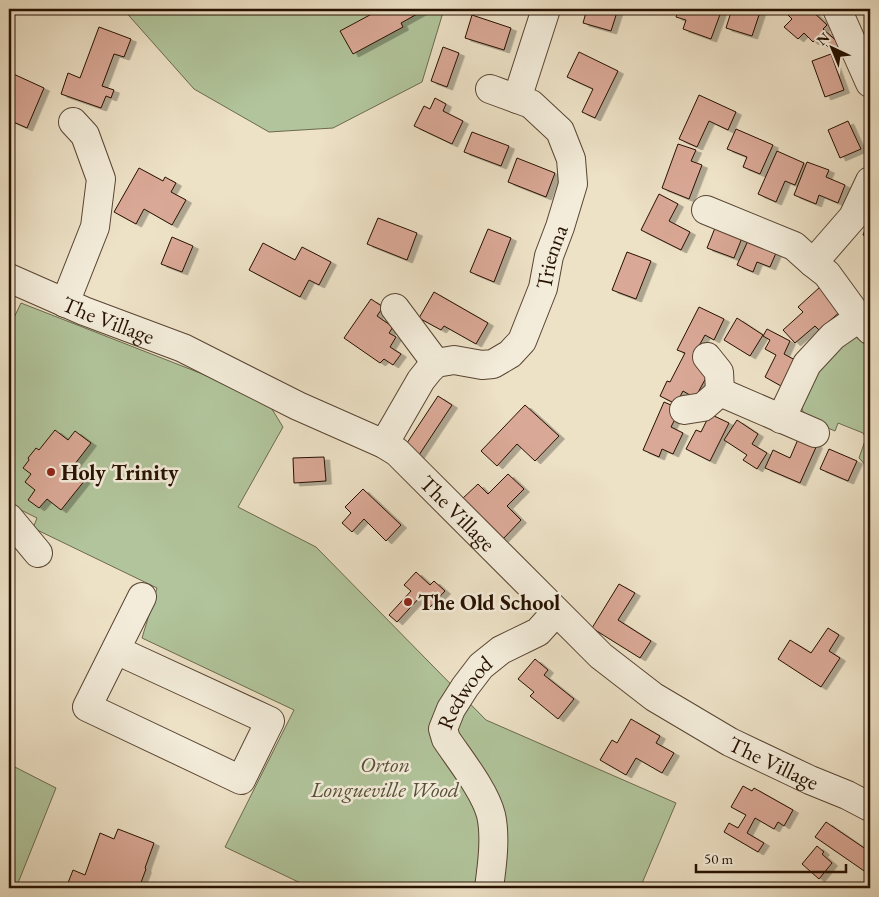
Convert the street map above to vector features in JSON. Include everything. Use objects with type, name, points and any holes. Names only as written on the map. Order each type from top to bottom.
[{"type":"street","points":[[517,99],[546,9]]},
{"type":"street","points":[[837,9],[870,83]]},
{"type":"street","name":"Trienna","points":[[436,363],[454,360],[482,365],[493,364],[510,354],[522,340],[544,288],[549,256],[573,184],[571,159],[560,131],[531,104],[490,90]]},
{"type":"street","points":[[65,303],[94,227],[101,179],[86,134],[73,122]]},
{"type":"street","points":[[813,263],[853,217],[870,181]]},
{"type":"street","points":[[706,210],[794,246],[827,274],[865,324],[833,336],[807,364],[781,419]]},
{"type":"street","name":"The Village","points":[[9,278],[84,311],[183,348],[298,406],[384,444],[397,452],[413,467],[601,656],[654,697],[730,742],[870,807]]},
{"type":"street","points":[[384,444],[420,380],[436,363],[395,308]]},
{"type":"street","points":[[707,357],[719,372],[720,392]]},
{"type":"street","points":[[720,392],[815,433]]},
{"type":"street","points":[[684,410],[703,407],[720,392]]},
{"type":"street","points":[[9,518],[38,553]]},
{"type":"street","points":[[116,650],[270,722],[240,780],[87,707],[142,597]]},
{"type":"street","name":"Redwood","points":[[489,888],[493,837],[491,815],[482,794],[446,739],[443,729],[451,709],[481,666],[501,650],[538,632],[556,612]]},
{"type":"green space","points":[[123,9],[444,9],[422,82],[333,128],[269,132],[194,89]]},
{"type":"green space","name":"Orton Longueville Wood","points":[[21,303],[267,401],[283,427],[238,507],[316,547],[486,720],[676,803],[640,888],[311,888],[225,847],[294,710],[142,638],[157,588],[33,528],[37,518],[9,504],[9,328]]},
{"type":"green space","points":[[850,332],[870,341],[869,469],[859,458],[866,438],[863,433],[838,423],[835,431],[809,420],[802,410],[803,396],[812,372]]},
{"type":"green space","points":[[9,764],[56,788],[16,888],[9,888]]},
{"type":"building","points":[[381,9],[426,9],[401,23],[403,27],[353,54],[340,31]]},
{"type":"building","points":[[587,9],[618,9],[611,31],[583,23]]},
{"type":"building","points":[[679,9],[722,9],[711,39],[683,29],[686,20],[676,17]]},
{"type":"building","points":[[732,9],[761,9],[752,36],[726,28]]},
{"type":"building","points":[[782,9],[810,9],[827,25],[823,29],[840,44],[833,52],[818,37],[813,42],[804,33],[798,39],[784,27],[792,19]]},
{"type":"building","points":[[472,15],[511,28],[504,50],[465,38]]},
{"type":"building","points":[[99,27],[131,39],[124,57],[114,54],[102,86],[114,90],[111,98],[106,96],[101,108],[61,94],[68,73],[80,78]]},
{"type":"building","points":[[443,47],[459,53],[447,87],[431,81]]},
{"type":"building","points":[[579,52],[618,71],[595,118],[582,112],[593,89],[567,77]]},
{"type":"building","points":[[831,54],[844,90],[825,97],[812,61]]},
{"type":"building","points":[[9,72],[44,88],[27,128],[9,120]]},
{"type":"building","points":[[699,95],[736,112],[728,130],[709,121],[697,147],[679,139]]},
{"type":"building","points":[[435,98],[446,104],[443,111],[463,121],[452,144],[414,126],[424,106],[430,109]]},
{"type":"building","points":[[848,121],[861,149],[840,158],[828,130]]},
{"type":"building","points":[[736,129],[773,145],[760,174],[743,167],[747,157],[727,149]]},
{"type":"building","points":[[472,132],[509,146],[501,166],[464,152]]},
{"type":"building","points":[[678,144],[696,150],[691,161],[702,165],[689,199],[662,188]]},
{"type":"building","points":[[777,151],[804,163],[795,185],[785,181],[776,202],[758,194]]},
{"type":"building","points":[[517,158],[555,173],[546,197],[508,182]]},
{"type":"building","points":[[807,162],[829,170],[826,177],[845,185],[838,203],[819,195],[816,204],[794,195]]},
{"type":"building","points":[[139,168],[163,181],[165,177],[176,183],[171,192],[186,200],[172,225],[144,209],[136,224],[114,212]]},
{"type":"building","points":[[659,194],[678,204],[669,221],[690,232],[681,250],[641,230]]},
{"type":"building","points":[[870,217],[870,238],[863,235]]},
{"type":"building","points":[[378,218],[417,233],[407,260],[367,244]]},
{"type":"building","points":[[717,223],[744,233],[734,258],[707,248]]},
{"type":"building","points":[[488,229],[511,238],[494,282],[470,272]]},
{"type":"building","points":[[751,234],[779,246],[770,267],[757,262],[753,272],[737,265]]},
{"type":"building","points":[[172,237],[193,246],[182,272],[161,264]]},
{"type":"building","points":[[263,243],[295,260],[302,247],[331,262],[319,285],[309,280],[300,297],[249,270]]},
{"type":"building","points":[[627,252],[651,261],[636,299],[612,290]]},
{"type":"building","points":[[820,287],[841,311],[819,330],[815,326],[795,343],[783,330],[803,312],[798,307]]},
{"type":"building","points":[[434,292],[488,323],[476,344],[444,326],[441,330],[419,318]]},
{"type":"building","points":[[371,299],[383,307],[377,316],[393,327],[389,333],[396,337],[390,347],[401,354],[393,365],[384,359],[380,363],[344,338]]},
{"type":"building","points":[[699,307],[724,319],[714,340],[705,335],[694,355],[713,365],[695,398],[683,391],[676,404],[660,396],[667,381],[670,382],[685,353],[677,350]]},
{"type":"building","points":[[737,318],[763,335],[750,356],[724,340]]},
{"type":"building","points":[[767,329],[790,341],[784,354],[795,360],[781,386],[765,377],[776,355],[765,349],[770,340],[763,336]]},
{"type":"building","points":[[438,396],[452,405],[417,458],[405,446]]},
{"type":"building","points":[[664,402],[680,409],[671,427],[683,433],[673,454],[662,449],[659,457],[643,450]]},
{"type":"building","points":[[525,405],[559,436],[535,461],[517,444],[497,466],[481,451]]},
{"type":"building","points":[[710,414],[729,423],[710,461],[686,449],[696,430],[701,432]]},
{"type":"building","points":[[737,420],[758,434],[752,444],[767,453],[757,469],[743,460],[747,455],[724,440]]},
{"type":"building","name":"Holy Trinity","points":[[55,430],[68,440],[75,431],[91,443],[71,469],[85,480],[61,510],[47,499],[39,508],[28,500],[35,490],[25,482],[31,474],[23,468],[36,448],[39,450]]},
{"type":"building","points":[[799,437],[817,445],[800,483],[765,468],[773,450],[790,458]]},
{"type":"building","points":[[829,449],[857,461],[848,481],[820,469]]},
{"type":"building","points":[[324,457],[326,481],[294,483],[293,458]]},
{"type":"building","points":[[508,474],[524,489],[507,506],[521,520],[503,539],[462,499],[478,484],[488,494]]},
{"type":"building","points":[[363,489],[401,525],[386,541],[364,519],[352,532],[342,523],[351,513],[345,507]]},
{"type":"building","name":"The Old School","points":[[416,572],[430,585],[434,581],[445,591],[430,607],[420,597],[397,622],[389,615],[411,591],[404,585]]},
{"type":"building","points":[[619,584],[635,593],[618,620],[651,641],[640,658],[592,628]]},
{"type":"building","points":[[828,628],[839,635],[829,651],[840,658],[821,687],[778,659],[790,640],[811,653]]},
{"type":"building","points":[[535,659],[548,670],[544,675],[574,699],[558,719],[530,696],[534,692],[518,679]]},
{"type":"building","points":[[631,719],[660,736],[656,743],[674,753],[662,773],[636,758],[626,775],[600,760],[612,740],[617,743]]},
{"type":"building","points":[[743,786],[752,791],[754,788],[793,810],[784,826],[778,822],[774,829],[755,818],[747,833],[764,843],[758,852],[724,832],[729,823],[738,828],[746,815],[731,807]]},
{"type":"building","points":[[826,822],[870,852],[870,875],[815,837]]},
{"type":"building","points":[[118,829],[154,843],[139,888],[118,888],[107,884],[105,888],[66,888],[73,870],[85,875],[100,833],[114,839]]},
{"type":"building","points":[[817,846],[824,852],[822,854],[832,863],[819,879],[802,864]]},
{"type":"place","name":"Holy Trinity","points":[[51,472]]},
{"type":"place","name":"The Old School","points":[[408,602]]}]
